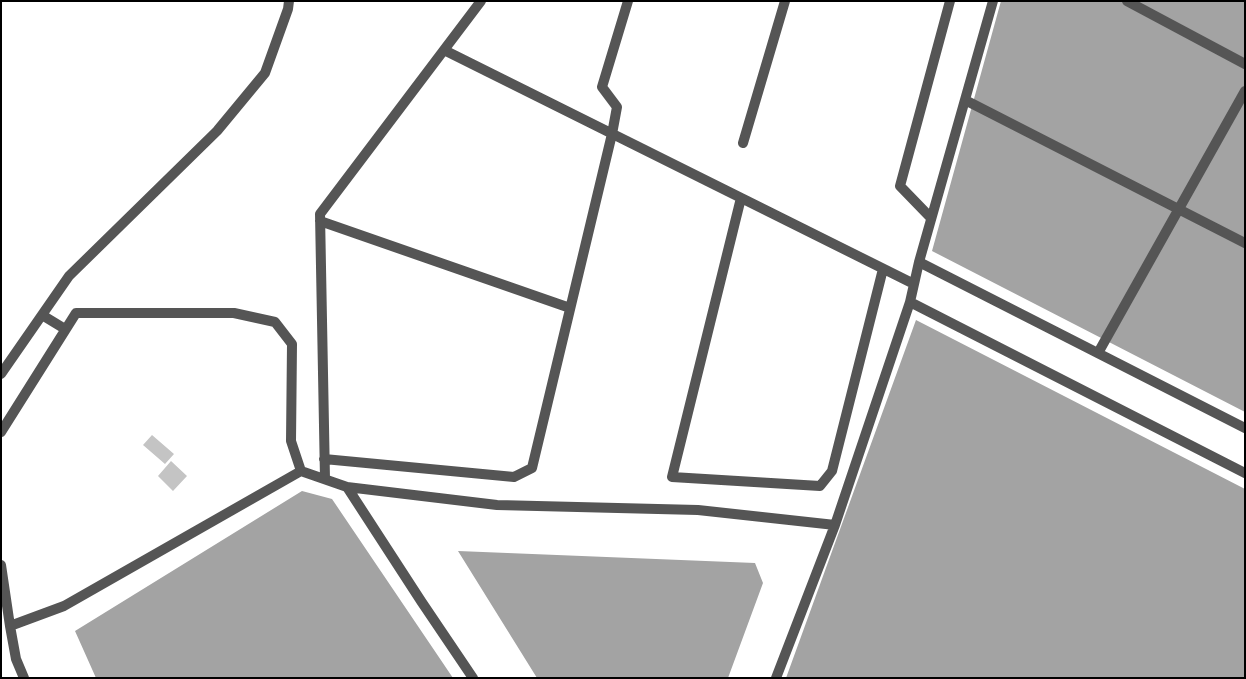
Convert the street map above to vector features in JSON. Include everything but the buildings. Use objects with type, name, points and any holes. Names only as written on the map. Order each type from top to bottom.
[{"type":"street","points":[[1,374],[69,276],[217,131],[265,73],[288,9],[289,1]]},
{"type":"street","points":[[325,479],[320,214],[481,1]]},
{"type":"street","points":[[324,459],[514,477],[532,468],[612,134],[617,107],[602,87],[628,1]]},
{"type":"street","points":[[743,144],[785,1]]},
{"type":"street","points":[[931,218],[900,186],[950,1]]},
{"type":"street","points":[[776,678],[835,525],[910,302],[931,218],[993,1]]},
{"type":"street","points":[[1127,1],[1245,64]]},
{"type":"street","points":[[444,50],[914,284]]},
{"type":"street","points":[[1098,353],[1245,91]]},
{"type":"street","points":[[965,100],[1245,243]]},
{"type":"street","points":[[741,198],[672,477],[820,486],[832,471],[883,269]]},
{"type":"street","points":[[320,221],[570,308]]},
{"type":"street","points":[[919,262],[1245,428]]},
{"type":"street","points":[[910,302],[1245,473]]},
{"type":"street","points":[[1,432],[76,313],[234,313],[275,322],[292,344],[291,442],[301,471]]},
{"type":"street","points":[[42,315],[65,329]]},
{"type":"street","points":[[10,626],[64,606],[301,471],[347,488],[497,505],[698,510],[835,525]]},
{"type":"street","points":[[347,488],[473,678]]},
{"type":"street","points":[[1,565],[16,659],[24,678]]},
{"type":"shaded area","points":[[1001,1],[1245,1],[1245,412],[932,251]]},
{"type":"shaded area","points":[[916,320],[1245,489],[1245,678],[786,678]]},
{"type":"shaded area","points":[[302,491],[332,499],[453,678],[96,678],[75,631]]},
{"type":"shaded area","points":[[458,551],[755,563],[763,583],[728,678],[537,678]]}]
